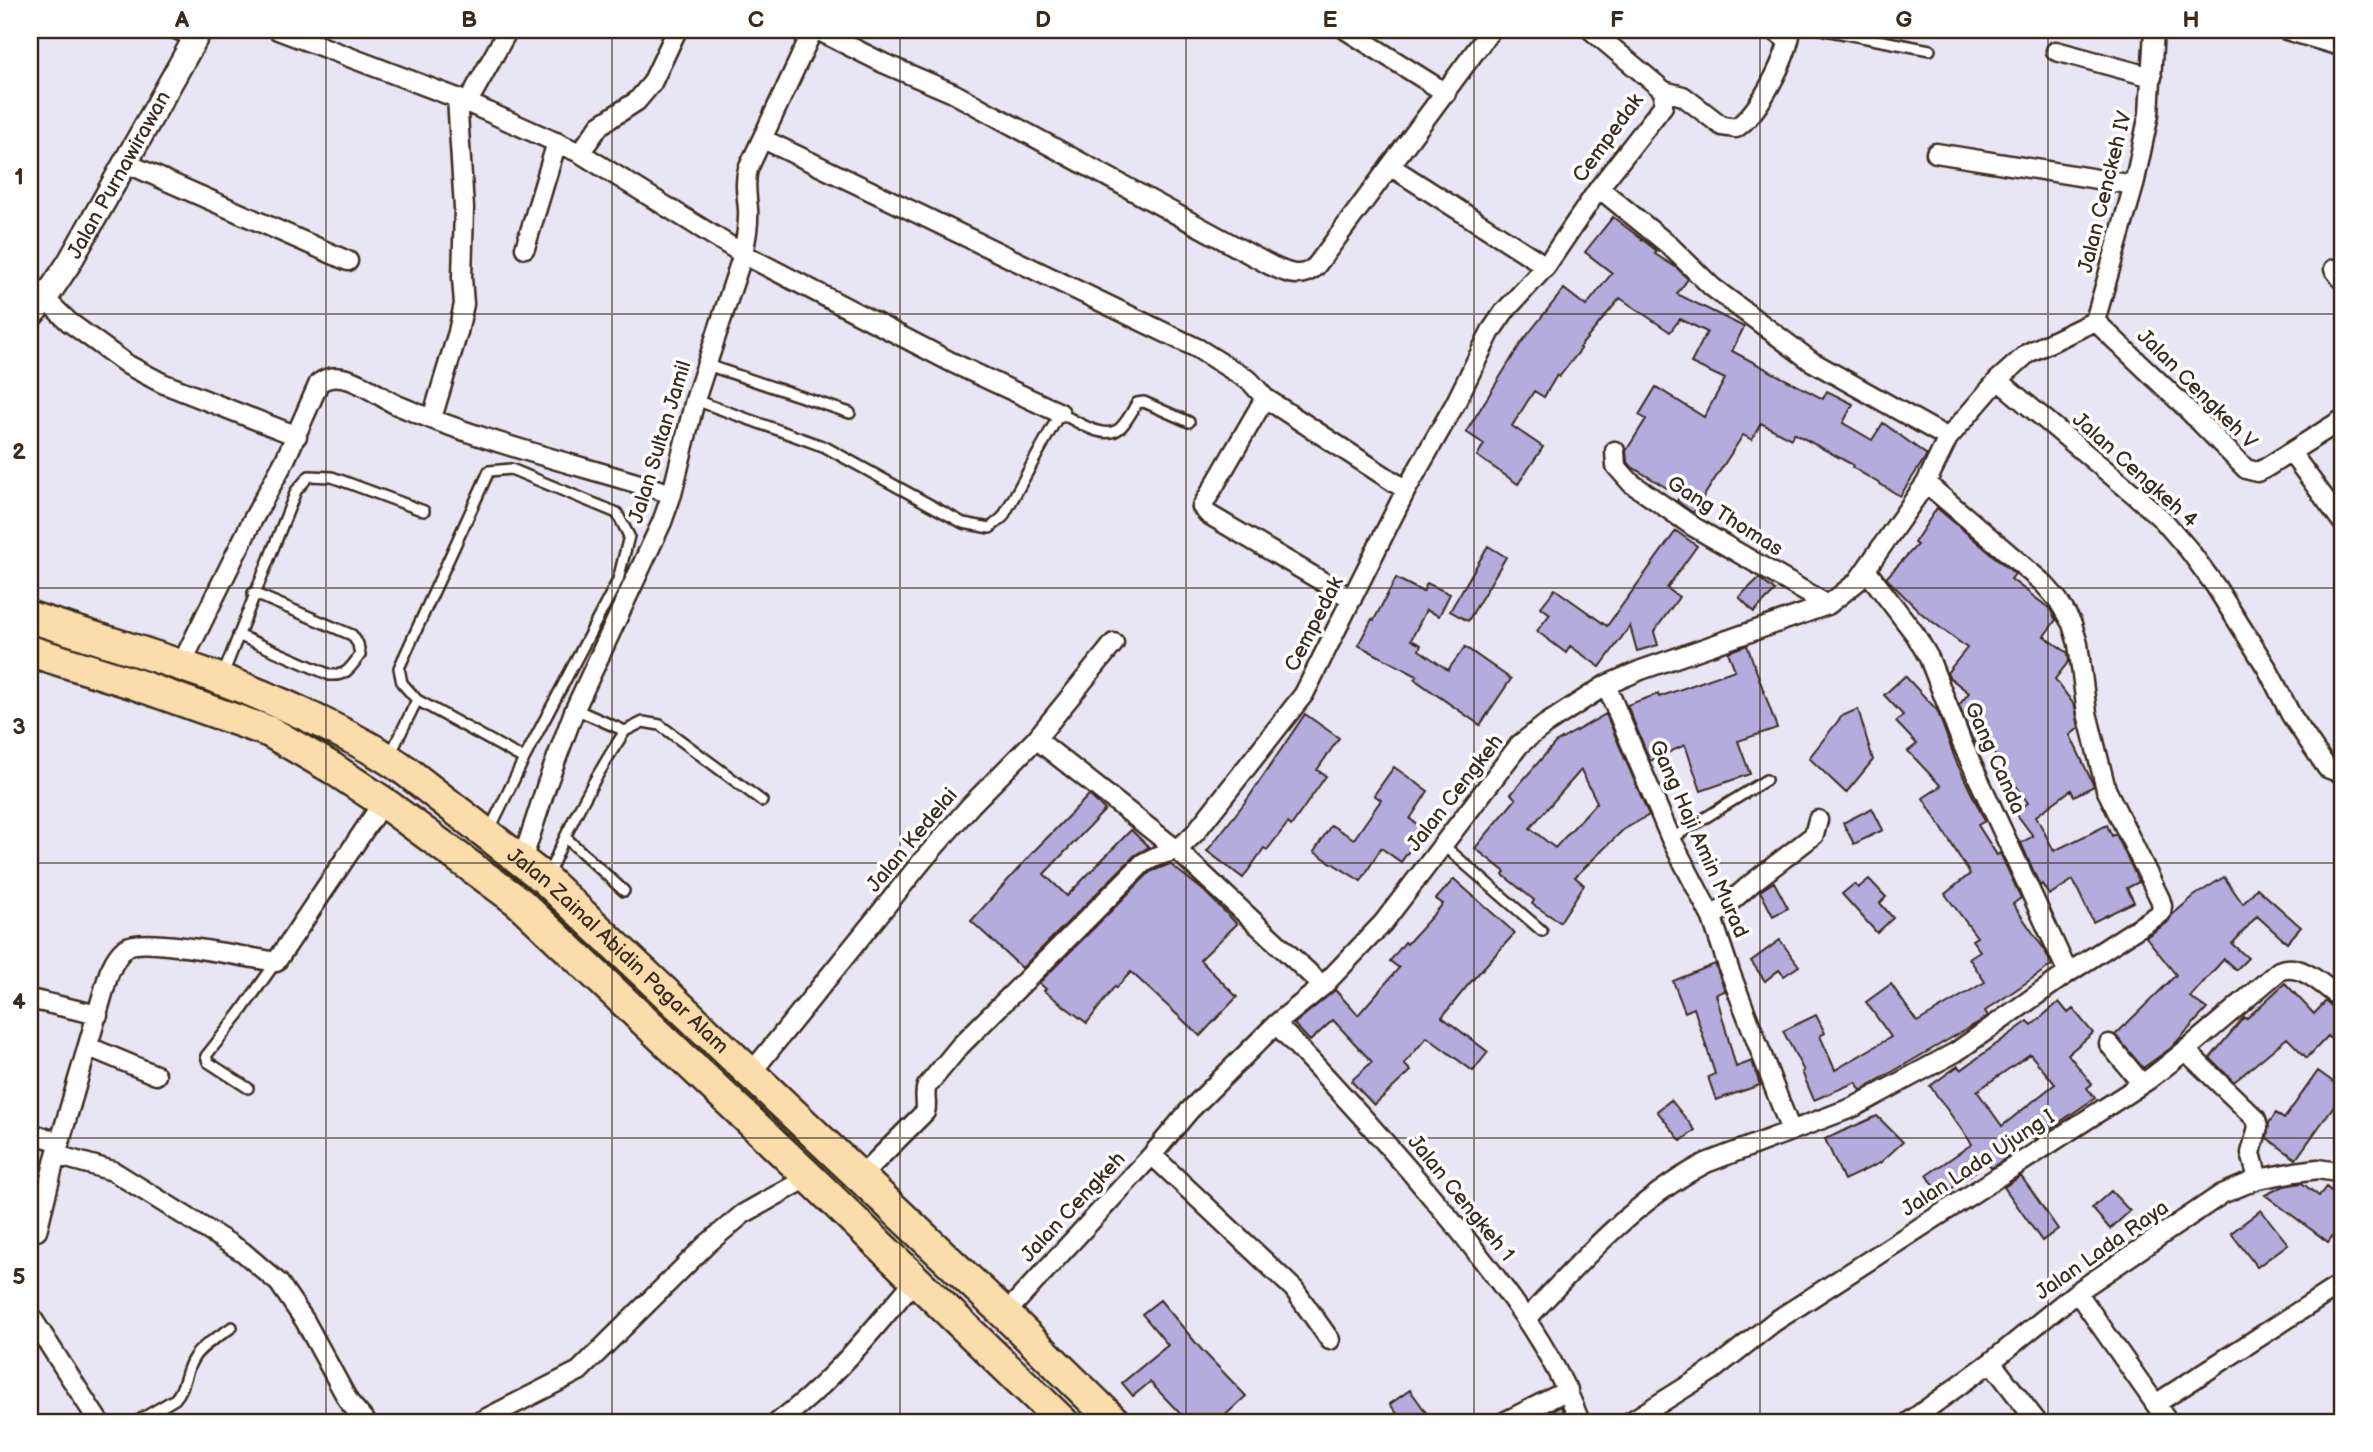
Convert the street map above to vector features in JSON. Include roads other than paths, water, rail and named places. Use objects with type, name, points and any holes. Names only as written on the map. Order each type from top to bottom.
[{"type":"highway","name":"Jalan Zainal Abidin Pagar Alam","points":[[30,617],[221,678],[275,699],[388,758],[546,880],[1005,1314],[1115,1422]]},
{"type":"highway","name":"Jalan Zainal Abidin Pagar Alam","points":[[30,651],[135,684],[270,732],[383,802],[519,902],[1063,1422]]},
{"type":"street","points":[[278,30],[462,100],[580,153],[743,254],[953,363],[1060,413]]},
{"type":"street","points":[[432,418],[464,304],[462,100],[509,30]]},
{"type":"street","points":[[580,153],[600,125],[637,101],[652,83],[677,30]]},
{"type":"street","points":[[815,30],[953,93],[1290,274],[1304,274],[1315,266],[1491,30]]},
{"type":"street","name":"Jalan Sultan Jamil","points":[[522,861],[575,709],[662,522],[672,494],[695,400],[743,254],[748,208],[746,179],[815,30]]},
{"type":"street","points":[[1346,30],[1446,93]]},
{"type":"street","name":"Cempedak","points":[[860,1177],[925,1112],[927,1086],[960,1046],[1143,863],[1177,850],[1207,820],[1304,694],[1406,490],[1455,404],[1491,331],[1504,312],[1546,266],[1599,188],[1663,106],[1664,91],[1591,30]]},
{"type":"street","name":"Jalan Cenckeh IV","points":[[2095,321],[2134,186],[2149,114],[2154,30]]},
{"type":"street","points":[[2286,30],[2338,40]]},
{"type":"street","name":"Jalan Purnawirawan","points":[[30,317],[38,294],[76,253],[126,163],[191,32]]},
{"type":"street","points":[[1664,91],[1683,96],[1723,126],[1736,128],[1766,91],[1790,38]]},
{"type":"street","points":[[2056,51],[2152,77]]},
{"type":"street","points":[[763,139],[1197,348],[1250,382],[1265,398],[1406,490]]},
{"type":"street","points":[[525,248],[557,142]]},
{"type":"street","points":[[1936,153],[2134,186]]},
{"type":"street","points":[[126,163],[348,261]]},
{"type":"street","points":[[1390,166],[1546,266]]},
{"type":"street","points":[[1599,188],[1670,246],[1712,287],[1811,361],[1948,438]]},
{"type":"street","points":[[38,294],[69,322],[128,365],[162,383],[297,436]]},
{"type":"street","name":"Jalan Cengkeh","points":[[1005,1314],[1152,1155],[1189,1111],[1276,1024],[1322,986],[1383,923],[1520,744],[1606,685],[1652,666],[1828,605],[1845,594],[1866,570],[1926,484],[1948,438],[1998,380],[2028,354],[2095,321]]},
{"type":"street","name":"Jalan Cengkeh V","points":[[2095,321],[2246,469],[2257,472],[2292,454],[2343,419]]},
{"type":"street","points":[[181,665],[297,436],[319,383],[332,376],[355,382],[395,404],[491,440],[672,494]]},
{"type":"street","name":"Jalan Cengkeh 4","points":[[1998,380],[2135,495],[2180,540],[2216,587],[2267,668],[2291,715],[2327,768],[2338,772],[2343,770]]},
{"type":"street","points":[[1265,398],[1202,507],[1208,514],[1352,599]]},
{"type":"street","name":"Gang Thomas","points":[[1615,451],[1616,466],[1631,483],[1694,527],[1828,605]]},
{"type":"street","points":[[2292,454],[2343,523]]},
{"type":"street","points":[[1526,1320],[1568,1274],[1627,1217],[1689,1172],[1706,1163],[1854,1107],[1956,1052],[2068,973],[2161,913],[2162,906],[2156,892],[2106,789],[2087,713],[2078,644],[2067,616],[2058,600],[2043,583],[1926,484]]},
{"type":"street","name":"Gang Canda","points":[[1866,570],[1915,634],[1928,658],[1962,743],[2068,973]]},
{"type":"street","name":"Jalan Kedelai","points":[[751,1073],[923,860],[971,805],[1037,739],[1114,643]]},
{"type":"street","name":"Gang Haji Amin Murad","points":[[1606,685],[1671,839],[1712,918],[1791,1130]]},
{"type":"street","points":[[1037,739],[1177,850],[1322,986]]},
{"type":"street","points":[[37,1231],[58,1148],[112,965],[126,947],[145,943],[232,953],[276,962],[383,802]]},
{"type":"street","points":[[1712,918],[1814,835],[1818,820]]},
{"type":"street","name":"Jalan Lada Ujung I","points":[[1630,1422],[1713,1370],[1796,1308],[2142,1084],[2186,1051],[2225,1015],[2283,969],[2299,970],[2343,1000]]},
{"type":"street","points":[[30,999],[97,1014]]},
{"type":"street","name":"Jalan Cengkeh 1","points":[[1276,1024],[1400,1158],[1474,1249],[1526,1320],[1568,1390],[1580,1422]]},
{"type":"street","points":[[2109,1044],[2142,1084]]},
{"type":"street","points":[[89,1048],[156,1075]]},
{"type":"street","points":[[2186,1051],[2256,1119],[2258,1127],[2251,1153],[2259,1179]]},
{"type":"street","points":[[30,1133],[113,1171],[243,1252],[279,1283],[305,1321],[349,1402],[366,1422]]},
{"type":"street","points":[[1152,1155],[1294,1289],[1330,1340]]},
{"type":"street","name":"Jalan Lada Raya","points":[[1909,1422],[1991,1362],[2077,1292],[2222,1194],[2259,1179],[2318,1169],[2343,1173]]},
{"type":"street","points":[[479,1422],[579,1371],[707,1244],[743,1214],[809,1177]]},
{"type":"street","points":[[779,1422],[840,1367],[916,1279]]},
{"type":"street","points":[[2157,1403],[2335,1288]]},
{"type":"street","points":[[2077,1292],[2168,1422]]},
{"type":"street","points":[[30,1315],[99,1422]]},
{"type":"street","points":[[1991,1362],[2037,1422]]},
{"type":"street","points":[[1504,1422],[1568,1390]]},
{"type":"lane","points":[[1767,30],[1790,38]]},
{"type":"lane","points":[[1825,30],[1930,50]]},
{"type":"lane","points":[[707,365],[850,413]]},
{"type":"lane","points":[[695,400],[825,447],[963,523],[990,528],[1003,517],[1060,413],[1098,431],[1109,433],[1120,429],[1137,403],[1144,402],[1189,422]]},
{"type":"lane","points":[[487,834],[618,580],[629,536],[617,513],[511,469],[489,471],[399,668],[402,683],[417,700],[524,759]]},
{"type":"lane","points":[[221,678],[296,491],[309,476],[332,477],[424,510]]},
{"type":"lane","points":[[238,635],[330,675],[340,676],[347,672],[360,655],[358,643],[352,635],[253,593]]},
{"type":"lane","points":[[388,758],[417,700]]},
{"type":"lane","points":[[575,709],[625,731]]},
{"type":"lane","points":[[546,880],[565,836],[608,756],[625,731],[643,722],[660,725],[762,800]]},
{"type":"lane","points":[[1671,839],[1766,780]]},
{"type":"lane","points":[[565,836],[624,891]]},
{"type":"lane","points":[[1443,845],[1542,931]]},
{"type":"lane","points":[[248,1088],[208,1062],[206,1056],[276,962]]},
{"type":"lane","points":[[136,1422],[175,1399],[180,1394],[186,1371],[194,1356],[232,1327]]}]
